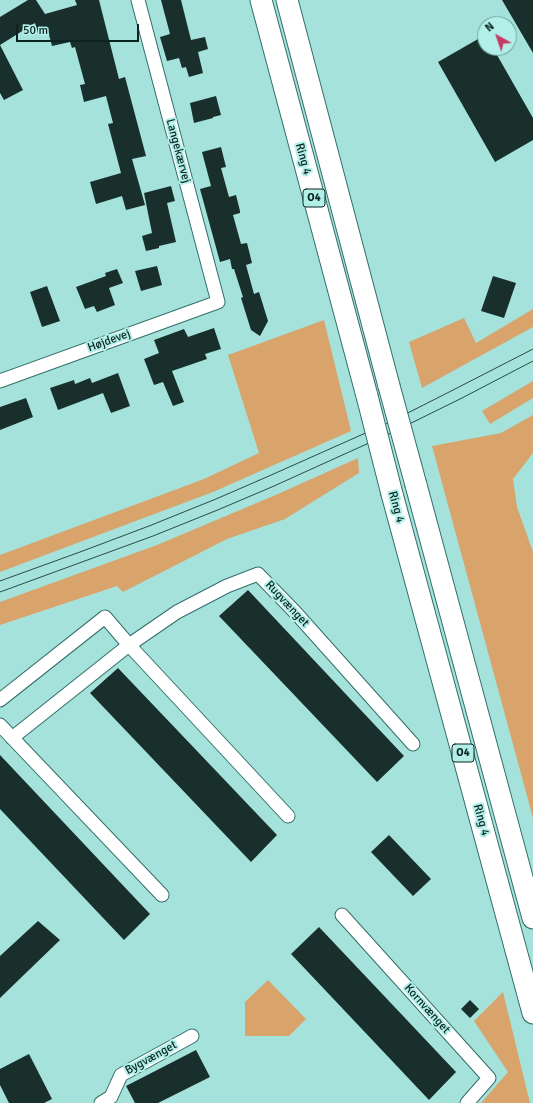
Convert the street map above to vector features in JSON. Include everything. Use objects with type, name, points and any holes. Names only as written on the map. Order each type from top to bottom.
[{"type":"main road","name":"Ring 4","points":[[261,0],[392,494],[533,1013]]},
{"type":"main road","name":"Ring 4","points":[[287,0],[533,918]]},
{"type":"street","name":"Langekærvej","points":[[138,0],[218,302]]},
{"type":"street","name":"Højdevej","points":[[0,381],[218,302]]},
{"type":"street","name":"Rugvænget","points":[[12,738],[129,645],[177,612],[227,586],[258,574],[295,612],[413,744]]},
{"type":"street","points":[[0,700],[105,617],[129,645],[288,816]]},
{"type":"street","points":[[0,725],[162,895]]},
{"type":"street","name":"Kornvænget","points":[[342,915],[489,1078],[467,1103]]},
{"type":"street","name":"Bygvænget","points":[[101,1103],[111,1097],[121,1075],[192,1036]]},
{"type":"shaded area","points":[[533,309],[533,327],[422,388],[409,342],[464,318],[476,343]]},
{"type":"shaded area","points":[[324,320],[351,431],[213,492],[0,572],[0,555],[204,479],[259,453],[228,355]]},
{"type":"shaded area","points":[[533,381],[533,398],[490,424],[482,411]]},
{"type":"shaded area","points":[[533,415],[533,453],[513,479],[517,507],[533,552],[533,818],[432,446],[501,433]]},
{"type":"shaded area","points":[[358,458],[359,473],[285,519],[227,539],[123,592],[117,586],[0,625],[0,602],[157,545],[278,494]]},
{"type":"shaded area","points":[[268,980],[306,1019],[289,1036],[245,1036],[245,1002]]},
{"type":"shaded area","points":[[503,992],[530,1103],[481,1103],[508,1072],[474,1021]]},
{"type":"building","points":[[28,0],[36,0],[45,14],[77,5],[75,0],[99,0],[119,79],[125,77],[146,156],[132,159],[145,205],[126,210],[122,196],[96,204],[90,182],[121,173],[108,124],[113,123],[106,96],[84,102],[80,85],[85,84],[75,47],[72,48],[70,42],[52,46],[48,31],[38,33],[35,23],[0,45],[0,17]]},
{"type":"building","points":[[161,0],[181,0],[191,40],[205,37],[208,49],[198,52],[203,73],[189,77],[186,67],[182,68],[179,58],[167,61],[160,37],[170,34]]},
{"type":"building","points":[[502,0],[533,0],[533,53],[517,26],[517,16],[511,16]]},
{"type":"building","points":[[477,40],[477,56],[498,56],[533,118],[533,140],[495,162],[438,62]]},
{"type":"building","points":[[0,45],[23,90],[4,100],[0,93]]},
{"type":"building","points":[[216,96],[221,115],[194,123],[190,103]]},
{"type":"building","points":[[221,147],[226,167],[221,168],[229,197],[236,195],[240,211],[240,213],[233,215],[241,244],[247,243],[252,263],[246,265],[254,294],[259,292],[268,321],[260,336],[251,330],[241,298],[243,297],[234,269],[232,269],[230,259],[220,262],[200,189],[211,186],[202,152]]},
{"type":"building","points":[[171,186],[175,201],[167,203],[176,242],[146,251],[142,236],[152,233],[144,193]]},
{"type":"building","points":[[157,266],[162,285],[141,291],[135,271]]},
{"type":"building","points":[[117,269],[123,283],[109,288],[115,305],[97,312],[94,306],[85,309],[76,287],[106,276],[105,273]]},
{"type":"building","points":[[493,276],[516,283],[504,318],[481,311]]},
{"type":"building","points":[[47,286],[60,321],[42,327],[30,292]]},
{"type":"building","points":[[214,328],[221,349],[205,354],[207,359],[172,371],[184,402],[173,406],[163,382],[154,385],[144,359],[159,353],[154,340],[184,329],[188,337]]},
{"type":"building","points":[[118,373],[130,406],[111,413],[103,393],[58,410],[50,388],[74,380],[75,384],[90,378],[92,383]]},
{"type":"building","points":[[26,398],[33,417],[0,430],[0,407]]},
{"type":"building","points":[[248,590],[404,756],[377,782],[219,616]]},
{"type":"building","points":[[118,668],[277,835],[251,862],[90,693]]},
{"type":"building","points":[[0,755],[150,914],[124,940],[0,809]]},
{"type":"building","points":[[389,835],[431,879],[413,896],[371,852]]},
{"type":"building","points":[[38,921],[60,940],[0,998],[0,956]]},
{"type":"building","points":[[319,927],[456,1072],[429,1100],[291,954]]},
{"type":"building","points":[[470,1000],[479,1009],[470,1018],[461,1009]]},
{"type":"building","points":[[196,1050],[210,1077],[158,1103],[135,1103],[126,1086]]},
{"type":"building","points":[[29,1054],[52,1099],[44,1103],[9,1103],[0,1085],[0,1069]]},
{"type":"tram line","points":[[0,581],[149,526],[269,476],[388,423],[533,349]]},
{"type":"tram line","points":[[0,592],[153,536],[274,486],[391,433],[533,361]]}]
